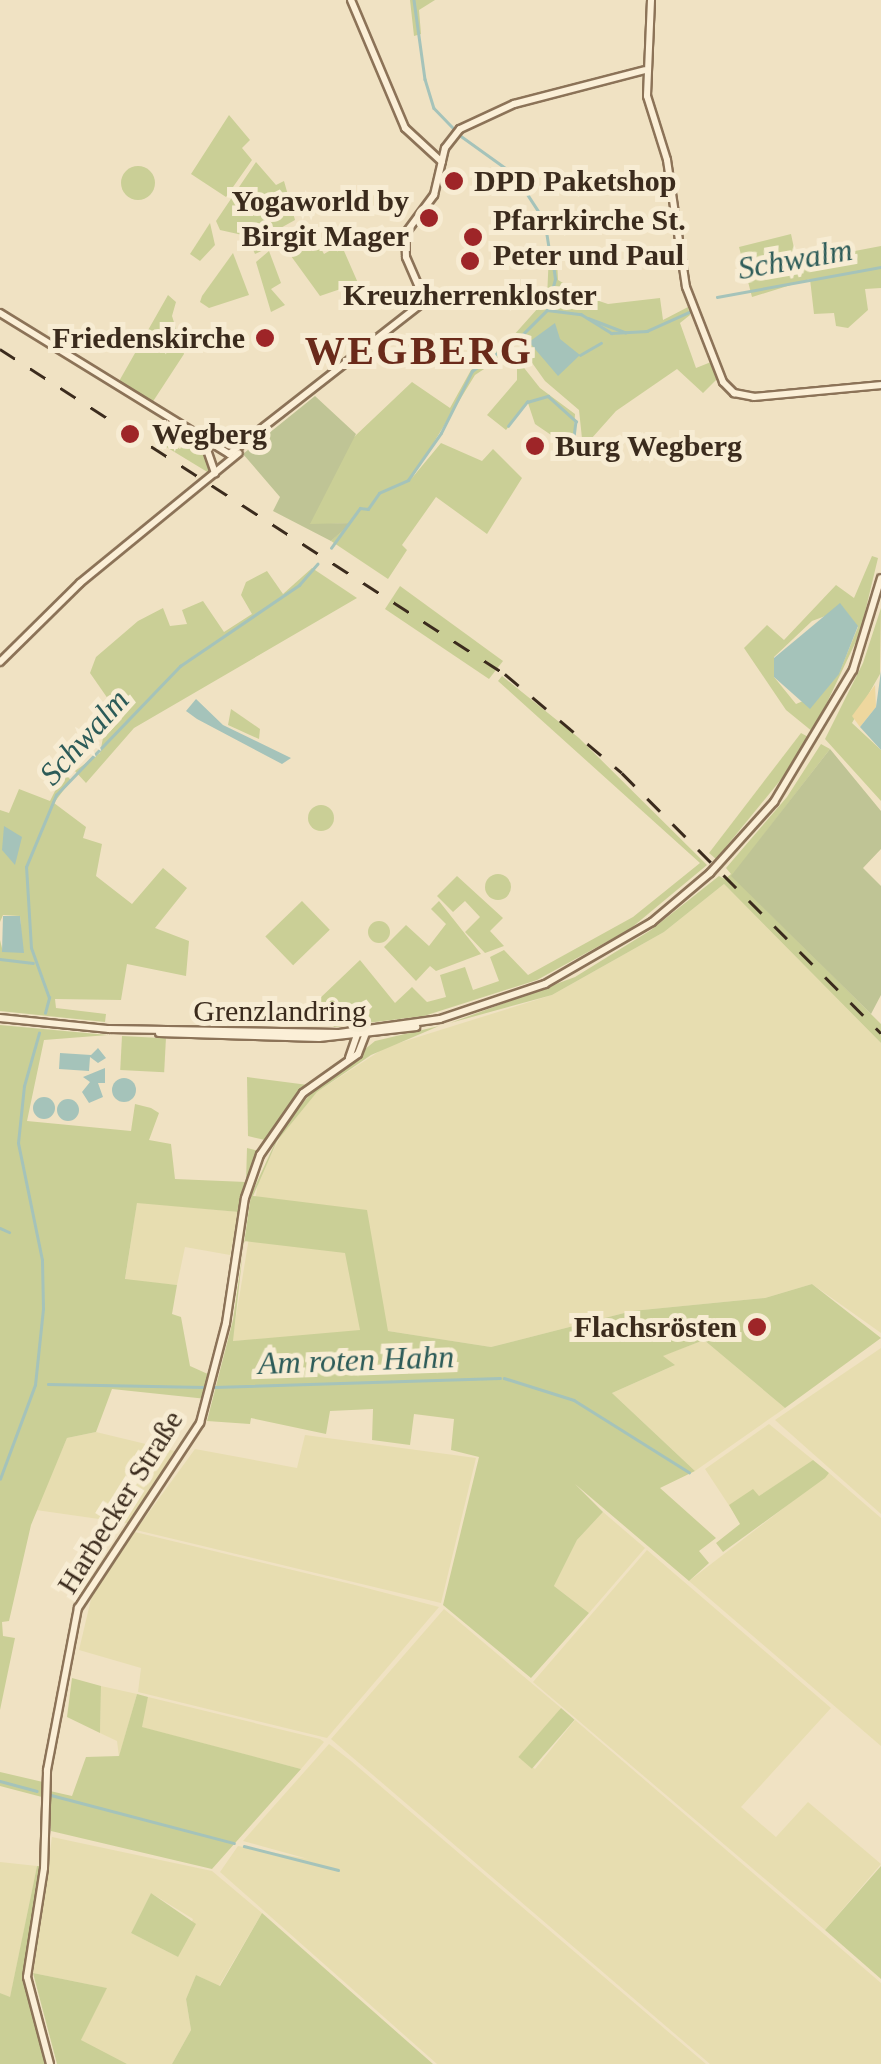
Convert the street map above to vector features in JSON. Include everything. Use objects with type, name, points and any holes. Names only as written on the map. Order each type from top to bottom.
[{"type":"main road","points":[[351,0],[396,112],[422,150],[442,162]]},
{"type":"main road","points":[[651,0],[645,70],[669,170],[672,219],[690,297],[730,390],[754,397],[881,385]]},
{"type":"main road","points":[[0,662],[80,582],[215,473],[225,458],[427,297],[406,257],[405,234],[434,195],[453,136],[488,114],[645,70]]},
{"type":"main road","points":[[0,313],[197,436],[225,458]]},
{"type":"main road","points":[[197,436],[212,452],[215,473]]},
{"type":"main road","name":"Grenzlandring","points":[[0,1018],[127,1029],[362,1033],[431,1021],[514,997],[594,959],[710,873],[774,802],[830,714],[866,638],[881,578]]},
{"type":"main road","name":"Harbecker Straße","points":[[50,2064],[27,1977],[44,1868],[43,1796],[74,1625],[96,1574],[200,1423],[223,1338],[245,1198],[265,1145],[293,1104],[348,1059],[362,1033]]},
{"type":"shaded area","points":[[724,884],[881,1043],[881,1333],[812,1284],[765,1298],[632,1311],[491,1347],[388,1331],[232,1341],[259,1177],[289,1121],[317,1092],[386,1047],[552,995],[664,932]]},
{"type":"shaded area","points":[[137,1202],[239,1212],[230,1255],[185,1247],[177,1285],[125,1280]]},
{"type":"shaded area","points":[[704,1340],[785,1408],[695,1471],[612,1393],[673,1366],[662,1356]]},
{"type":"shaded area","points":[[881,1348],[881,1514],[775,1420]]},
{"type":"shaded area","points":[[769,1424],[813,1460],[734,1513],[705,1469]]},
{"type":"shaded area","points":[[96,1432],[179,1452],[127,1523],[36,1510],[67,1438]]},
{"type":"shaded area","points":[[305,1435],[476,1458],[441,1603],[136,1530],[195,1449],[297,1468]]},
{"type":"shaded area","points":[[829,1473],[881,1518],[881,1746],[689,1581]]},
{"type":"shaded area","points":[[603,1512],[645,1548],[589,1613],[554,1586],[577,1540]]},
{"type":"shaded area","points":[[135,1532],[439,1607],[327,1738],[138,1692],[141,1668],[79,1650],[92,1595]]},
{"type":"shaded area","points":[[647,1550],[831,1708],[741,1807],[776,1837],[808,1802],[881,1864],[825,1930],[533,1682]]},
{"type":"shaded area","points":[[444,1609],[561,1708],[520,1758],[535,1769],[575,1720],[881,1983],[881,2064],[710,2064],[331,1739]]},
{"type":"shaded area","points":[[101,1686],[137,1694],[119,1757],[117,1741],[100,1733]]},
{"type":"shaded area","points":[[148,1697],[324,1742],[301,1769],[141,1727]]},
{"type":"shaded area","points":[[329,1744],[706,2064],[437,2064],[220,1872],[238,1846],[308,1859],[243,1841]]},
{"type":"shaded area","points":[[52,1837],[212,1871],[262,1913],[219,1986],[196,1975],[186,1999],[191,2030],[172,2064],[127,2064],[96,2051],[81,2040],[106,1988],[33,1973]],"holes":[[[151,1893],[193,1919],[178,1957],[131,1933]]]},
{"type":"shaded area","points":[[0,1862],[37,1866],[10,1998],[0,1993]]},
{"type":"green space","points":[[410,0],[435,0],[419,10],[421,34],[414,36]]},
{"type":"green space","points":[[229,115],[250,140],[242,148],[252,160],[226,197],[191,174]]},
{"type":"green space","points":[[256,162],[276,185],[284,181],[295,220],[268,235],[268,248],[255,254],[247,236],[220,230],[216,221]]},
{"type":"green space","points":[[138,166],[150,171],[155,183],[150,195],[138,200],[126,195],[121,183],[126,171]]},
{"type":"green space","points":[[210,223],[215,245],[200,261],[190,254]]},
{"type":"green space","points":[[791,234],[797,262],[881,246],[881,288],[865,289],[868,310],[848,328],[836,326],[834,313],[814,314],[810,279],[752,297],[739,247]]},
{"type":"green space","points":[[318,243],[324,254],[341,244],[358,283],[320,296],[291,256]]},
{"type":"green space","points":[[269,251],[281,283],[271,289],[285,305],[271,312],[256,262]]},
{"type":"green space","points":[[233,253],[249,295],[209,308],[200,302],[202,296]]},
{"type":"green space","points":[[549,253],[557,259],[558,280],[587,297],[608,304],[660,298],[663,320],[688,307],[690,315],[680,323],[696,368],[711,362],[717,379],[703,393],[677,369],[616,411],[583,448],[579,410],[545,381],[513,336],[547,298]]},
{"type":"green space","points":[[168,295],[176,302],[172,316],[184,354],[152,403],[118,383]]},
{"type":"green space","points":[[505,344],[513,350],[475,375],[412,478],[441,443],[482,461],[493,449],[522,478],[487,534],[436,497],[402,545],[407,550],[388,579],[331,541],[350,523],[310,525],[273,444],[354,437],[412,382],[450,408],[471,370]]},
{"type":"green space","points":[[517,359],[540,388],[575,414],[573,450],[535,424],[528,403],[506,430],[487,415],[517,380]]},
{"type":"green space","points":[[315,396],[356,434],[310,524],[351,523],[331,541],[273,511],[280,497],[243,454]]},
{"type":"green space","points":[[162,437],[180,449],[188,438],[204,449],[209,473],[158,442]]},
{"type":"green space","points":[[872,556],[878,558],[860,633],[813,732],[786,710],[744,648],[767,625],[784,640],[836,585],[854,598]],"holes":[[[844,609],[858,627],[839,673],[822,693],[796,704],[774,677],[774,657],[812,621]]]},
{"type":"green space","points":[[312,568],[357,598],[134,728],[86,783],[75,771],[100,753],[103,738],[122,719],[90,673],[96,657],[138,621],[163,608],[170,626],[187,624],[182,610],[203,601],[224,632],[252,614],[241,595],[246,582],[267,571],[283,594]]},
{"type":"green space","points":[[400,586],[503,661],[489,679],[385,609]]},
{"type":"green space","points":[[881,608],[880,674],[852,723],[881,750],[881,801],[825,739],[863,663]]},
{"type":"green space","points":[[502,676],[579,738],[707,865],[630,929],[537,980],[424,1016],[334,1027],[317,1001],[360,960],[395,1003],[412,987],[427,1002],[446,997],[440,975],[465,967],[473,990],[499,981],[490,957],[504,950],[528,975],[633,917],[700,863],[498,681]]},
{"type":"green space","points":[[231,709],[260,729],[259,739],[228,725]]},
{"type":"green space","points":[[801,733],[810,738],[792,766],[716,859],[709,853]]},
{"type":"green space","points":[[821,744],[830,749],[732,876],[881,1024],[881,1043],[724,884],[664,932],[552,995],[450,1023],[575,977],[651,930],[719,876],[725,879],[731,874],[726,868],[787,797]]},
{"type":"green space","points":[[830,749],[881,811],[881,849],[863,868],[881,886],[881,995],[871,1014],[731,876]]},
{"type":"green space","points":[[64,773],[71,780],[54,803],[86,827],[83,838],[102,844],[96,876],[132,904],[163,868],[187,888],[155,928],[189,941],[186,976],[127,964],[121,1000],[55,999],[56,1008],[106,1014],[105,1022],[0,1011],[0,940],[3,952],[21,928],[20,916],[3,915],[0,922],[0,810],[9,813],[19,789],[50,801]]},
{"type":"green space","points":[[321,805],[330,809],[334,818],[330,827],[321,831],[312,827],[308,818],[312,809]]},
{"type":"green space","points":[[498,874],[507,878],[511,887],[507,896],[498,900],[489,896],[485,887],[489,878]]},
{"type":"green space","points":[[457,876],[503,918],[490,931],[504,946],[485,953],[465,932],[480,917],[465,901],[453,912],[437,896]]},
{"type":"green space","points":[[302,901],[330,930],[293,965],[265,936]]},
{"type":"green space","points":[[439,901],[481,954],[436,971],[430,966],[416,981],[384,947],[406,925],[429,946],[446,924],[431,909]]},
{"type":"green space","points":[[379,921],[387,924],[387,940],[379,943],[371,940],[368,932],[371,924]]},
{"type":"green space","points":[[0,1025],[108,1035],[44,1040],[27,1121],[131,1131],[135,1104],[151,1108],[159,1113],[149,1140],[171,1144],[175,1179],[246,1182],[247,1148],[259,1151],[239,1212],[137,1203],[125,1279],[177,1285],[172,1314],[181,1317],[190,1366],[210,1375],[207,1399],[112,1389],[96,1432],[67,1438],[31,1525],[9,1621],[2,1622],[3,1636],[15,1638],[0,1710]]},
{"type":"green space","points":[[439,1026],[371,1055],[317,1092],[277,1141],[253,1196],[367,1210],[388,1331],[491,1347],[632,1311],[765,1298],[812,1284],[881,1338],[785,1408],[704,1340],[663,1356],[675,1365],[612,1393],[695,1471],[660,1488],[716,1538],[699,1551],[709,1563],[689,1581],[575,1484],[603,1512],[577,1540],[554,1586],[589,1613],[531,1678],[443,1605],[479,1457],[451,1450],[454,1419],[414,1414],[410,1445],[372,1440],[373,1409],[330,1411],[326,1434],[251,1418],[250,1424],[207,1421],[233,1320],[243,1252],[233,1341],[360,1330],[345,1253],[244,1241],[251,1195],[280,1132],[310,1094],[375,1041]]},
{"type":"green space","points":[[122,1036],[166,1038],[164,1072],[120,1070]]},
{"type":"green space","points":[[247,1077],[308,1085],[265,1140],[248,1136]]},
{"type":"green space","points":[[813,1460],[829,1473],[825,1478],[723,1552],[716,1543],[740,1524],[729,1505],[753,1489],[759,1496]]},
{"type":"green space","points":[[72,1678],[101,1686],[100,1733],[67,1717]]},
{"type":"green space","points":[[137,1694],[148,1697],[142,1727],[301,1769],[212,1869],[51,1831],[50,1791],[72,1796],[86,1757],[119,1756]]},
{"type":"green space","points":[[561,1708],[575,1720],[532,1769],[518,1757]]},
{"type":"green space","points":[[0,1772],[43,1782],[42,1797],[0,1786]]},
{"type":"green space","points":[[37,1866],[42,1866],[24,1982],[48,2064],[0,2064],[0,1993],[10,1997]]},
{"type":"green space","points":[[881,1866],[881,1979],[825,1930]]},
{"type":"green space","points":[[151,1893],[196,1924],[178,1957],[131,1933]]},
{"type":"green space","points":[[262,1913],[433,2064],[172,2064],[191,2030],[186,1999],[196,1975],[220,1986]]},
{"type":"green space","points":[[33,1973],[107,1988],[81,2040],[127,2064],[57,2064]]},
{"type":"sand","points":[[875,685],[876,707],[860,727],[852,716]]},
{"type":"water","points":[[555,323],[560,339],[580,355],[558,376],[529,342]]},
{"type":"water","points":[[840,603],[858,626],[839,674],[810,709],[774,677],[774,658]]},
{"type":"water","points":[[881,671],[881,750],[860,727],[876,707]]},
{"type":"water","points":[[196,699],[223,725],[291,758],[282,764],[197,719],[186,711]]},
{"type":"water","points":[[4,826],[22,837],[15,865],[2,850]]},
{"type":"water","points":[[3,916],[20,916],[24,953],[2,952]]},
{"type":"water","points":[[98,1048],[106,1058],[98,1063],[90,1057],[89,1071],[59,1069],[60,1053],[91,1055]]},
{"type":"water","points":[[105,1068],[105,1083],[98,1083],[103,1097],[89,1103],[82,1092],[90,1082],[83,1077]]},
{"type":"water","points":[[124,1078],[133,1081],[133,1099],[124,1102],[115,1099],[112,1090],[115,1081]]},
{"type":"water","points":[[44,1097],[52,1100],[52,1116],[44,1119],[36,1116],[33,1108],[36,1100]]},
{"type":"water","points":[[68,1099],[76,1102],[76,1118],[68,1121],[60,1118],[57,1110],[60,1102]]},
{"type":"waterway","points":[[414,0],[425,79],[434,108],[453,128]]},
{"type":"waterway","points":[[461,136],[515,175],[541,215]]},
{"type":"waterway","points":[[545,222],[549,247]]},
{"type":"waterway","points":[[547,309],[555,279],[551,252]]},
{"type":"waterway","name":"Schwalm","points":[[717,297],[881,267]]},
{"type":"waterway","name":"Schwalm","points":[[517,340],[547,310],[581,314],[611,333],[647,331],[689,312]]},
{"type":"waterway","name":"Schwalm","points":[[588,318],[625,332]]},
{"type":"waterway","points":[[580,355],[601,343]]},
{"type":"waterway","name":"Schwalm","points":[[331,548],[360,508],[368,509],[379,493],[408,480],[441,433],[472,371],[507,346]]},
{"type":"waterway","points":[[508,426],[527,402],[548,396],[576,421],[574,437],[561,452]]},
{"type":"waterway","points":[[45,1013],[49,998],[31,948],[26,867],[56,795],[180,666],[299,585],[317,564]]},
{"type":"waterway","points":[[0,959],[33,963]]},
{"type":"waterway","points":[[0,1479],[35,1385],[43,1309],[42,1260],[18,1143],[24,1086],[39,1033]]},
{"type":"waterway","points":[[0,1228],[9,1232]]},
{"type":"waterway","name":"Am roten Hahn","points":[[214,1387],[500,1378]]},
{"type":"waterway","name":"Am roten Hahn","points":[[504,1378],[574,1400],[689,1472]]},
{"type":"waterway","name":"Am roten Hahn","points":[[48,1384],[204,1387]]},
{"type":"waterway","points":[[0,1781],[37,1791]]},
{"type":"waterway","points":[[51,1795],[234,1843]]},
{"type":"waterway","points":[[244,1846],[338,1870]]},
{"type":"railway","points":[[0,349],[505,674],[622,773],[881,1033]]},
{"type":"place","name":"DPD Paketshop","points":[[454,181]]},
{"type":"place","name":"Yogaworld by Birgit Mager","points":[[429,218]]},
{"type":"place","name":"Pfarrkirche St. Peter und Paul","points":[[473,237]]},
{"type":"place","name":"Kreuzherrenkloster","points":[[470,261]]},
{"type":"place","name":"Friedenskirche","points":[[265,338]]},
{"type":"place","name":"Wegberg","points":[[130,434]]},
{"type":"place","name":"Burg Wegberg","points":[[535,446]]},
{"type":"place","name":"Flachsrösten","points":[[757,1327]]},
{"type":"district","name":"WEGBERG","points":[[419,351]]}]
